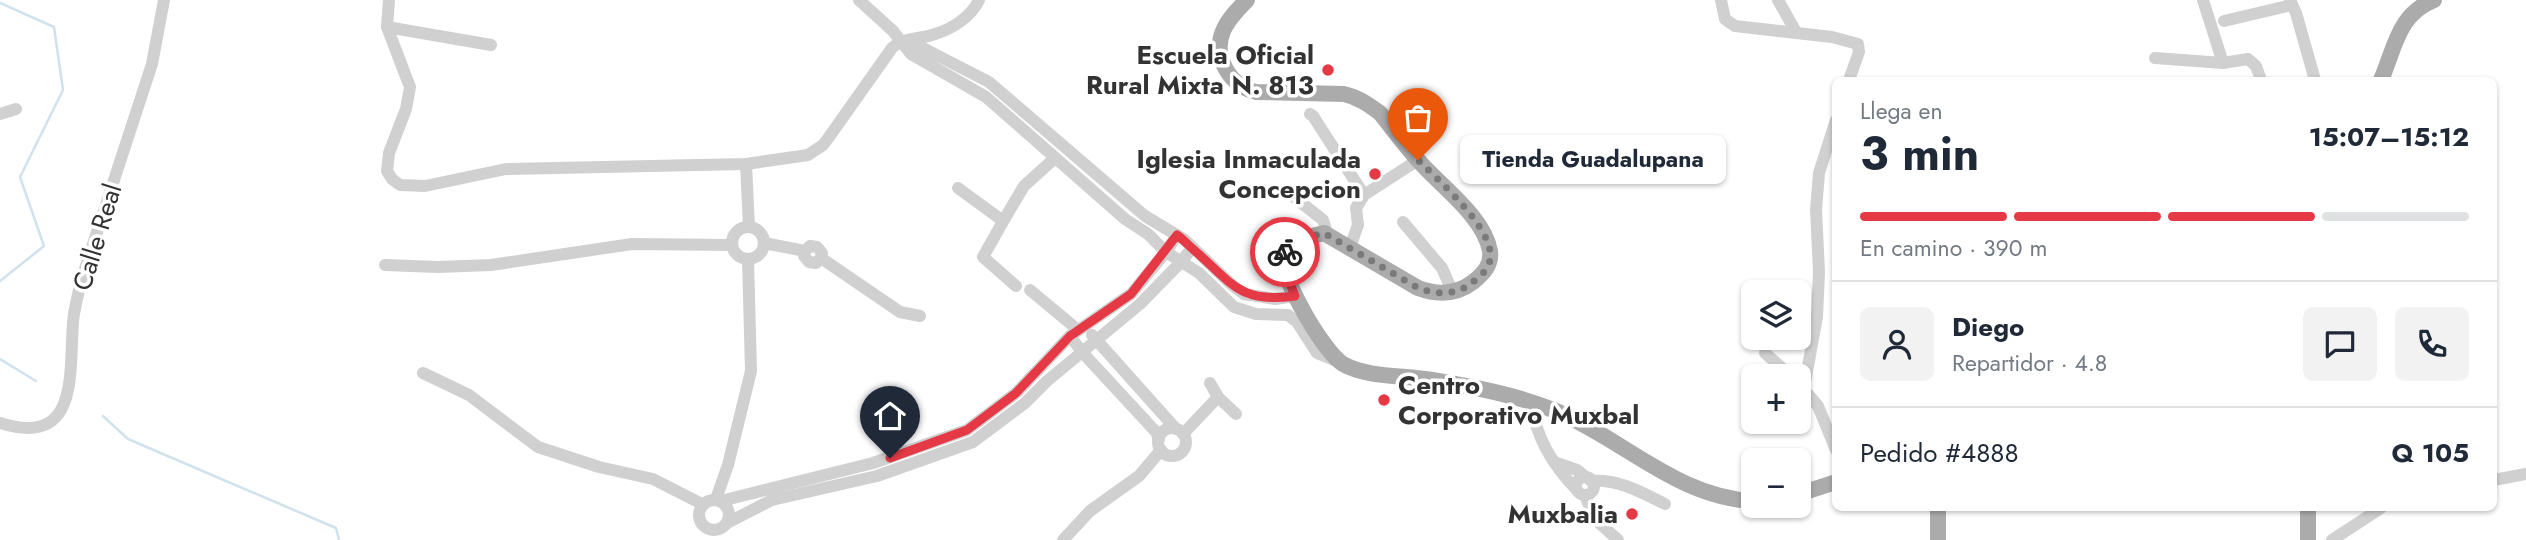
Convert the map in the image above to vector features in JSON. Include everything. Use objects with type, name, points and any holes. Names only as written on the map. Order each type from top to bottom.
[{"type":"main road","points":[[1247,0],[1222,33],[1220,55],[1225,67],[1243,90],[1353,96],[1380,113],[1418,160],[1467,212],[1481,230],[1490,252],[1490,262],[1485,272],[1467,286],[1453,293],[1430,292],[1349,250],[1324,233],[1293,241],[1283,257],[1284,268],[1295,296],[1328,349],[1340,362],[1362,371],[1476,387],[1556,411],[1599,433],[1675,479],[1728,499],[1741,500]]},
{"type":"main road","points":[[2382,77],[2406,19],[2421,5],[2434,0]]},
{"type":"main road","points":[[1811,490],[1832,483]]},
{"type":"main road","points":[[1938,511],[1938,540]]},
{"type":"main road","points":[[2308,511],[2308,540]]},
{"type":"street","name":"Calle Real","points":[[0,423],[16,428],[42,427],[53,420],[62,408],[71,382],[73,322],[80,284],[152,64],[164,0]]},
{"type":"street","points":[[388,0],[387,26],[410,87],[406,109],[389,153],[387,171],[400,185],[425,186],[506,170],[746,164],[799,158],[816,151],[829,137],[892,48],[900,41],[935,34],[954,24],[967,16],[979,0]]},
{"type":"street","points":[[859,0],[893,31],[911,54],[986,97],[1125,219],[1148,234],[1166,252],[1199,273],[1234,307],[1256,314],[1288,314],[1297,322],[1317,353],[1340,362]]},
{"type":"street","points":[[1721,0],[1725,19],[1735,26],[1797,32],[1851,40],[1858,44],[1860,52],[1850,77]]},
{"type":"street","points":[[1778,0],[1797,32]]},
{"type":"street","points":[[2203,0],[2223,63]]},
{"type":"street","points":[[2224,21],[2291,2],[2314,77]]},
{"type":"street","points":[[387,26],[491,45]]},
{"type":"street","points":[[900,41],[917,45],[989,82],[1145,216],[1177,235],[1244,294],[1275,299],[1295,296]]},
{"type":"street","points":[[2155,58],[2223,63],[2251,60],[2260,77]]},
{"type":"street","points":[[0,114],[16,109]]},
{"type":"street","points":[[1310,114],[1364,195]]},
{"type":"street","points":[[1807,364],[1817,317],[1819,272],[1816,210],[1819,173],[1832,132]]},
{"type":"street","points":[[1016,286],[983,257],[1024,186],[1055,158]]},
{"type":"street","points":[[1349,250],[1358,225],[1356,208],[1364,195],[1418,160]]},
{"type":"street","points":[[746,164],[748,227]]},
{"type":"street","points":[[958,188],[999,218],[1005,218]]},
{"type":"street","points":[[1289,193],[1323,220],[1328,236]]},
{"type":"street","points":[[1404,222],[1442,268],[1453,293]]},
{"type":"street","points":[[748,227],[758,230],[764,243],[761,253],[748,259],[739,257],[732,245],[736,233],[748,227]]},
{"type":"street","points":[[423,373],[469,395],[538,447],[599,467],[653,479],[702,504],[873,463],[967,430],[1016,393],[1078,331],[1131,294],[1177,235]]},
{"type":"street","points":[[764,243],[805,251],[808,247],[815,246],[821,250],[821,258],[900,312],[920,316]]},
{"type":"street","points":[[385,265],[491,265],[632,244],[732,245]]},
{"type":"street","points":[[702,504],[698,513],[703,526],[710,530],[724,526],[772,500],[877,476],[973,442],[1025,403],[1046,381],[1140,304],[1192,248]]},
{"type":"street","points":[[718,500],[751,371],[748,259]]},
{"type":"street","points":[[1030,290],[1078,331],[1096,341],[1180,431],[1186,443],[1178,454],[1169,455],[1160,445],[1156,432],[1082,352],[1078,331]]},
{"type":"street","points":[[1765,353],[1777,364]]},
{"type":"street","points":[[1210,383],[1217,397],[1237,414]]},
{"type":"street","points":[[1063,540],[1090,511],[1139,476],[1160,445],[1163,431],[1180,431],[1217,397]]},
{"type":"street","points":[[1811,397],[1818,406],[1832,440]]},
{"type":"street","points":[[1531,403],[1533,421],[1553,461],[1581,492],[1594,518],[1618,540]]},
{"type":"street","points":[[1553,461],[1577,470],[1589,480],[1592,490],[1581,492]]},
{"type":"street","points":[[2497,479],[2526,474]]},
{"type":"street","points":[[1589,480],[1607,480],[1625,485],[1665,504]]},
{"type":"street","points":[[718,500],[729,513],[724,526],[728,540]]},
{"type":"street","points":[[2332,540],[2376,511]]},
{"type":"waterway","points":[[0,3],[54,27],[63,90],[20,177],[44,246],[0,281]]},
{"type":"waterway","points":[[0,359],[36,381]]},
{"type":"waterway","points":[[103,416],[128,439],[336,528],[339,540]]},
{"type":"way so far","points":[[1285,252],[1293,241],[1324,233],[1418,288],[1430,292],[1453,293],[1467,286],[1485,272],[1490,262],[1488,243],[1451,192],[1418,160]]},
{"type":"place","name":"Escuela Oficial Rural Mixta N. 813","points":[[1328,70]]},
{"type":"place","name":"Tienda Guadalupana","points":[[1418,160]]},
{"type":"place","name":"Iglesia Inmaculada Concepcion","points":[[1375,174]]},
{"type":"place","name":"Centro Corporativo Muxbal","points":[[1384,400]]},
{"type":"place","name":"Muxbalia","points":[[1632,514]]},
{"type":"route","points":[[890,458],[967,430],[1016,393],[1070,336],[1131,294],[1177,235],[1234,287],[1244,294],[1260,298],[1295,296],[1284,268],[1285,252]]}]
